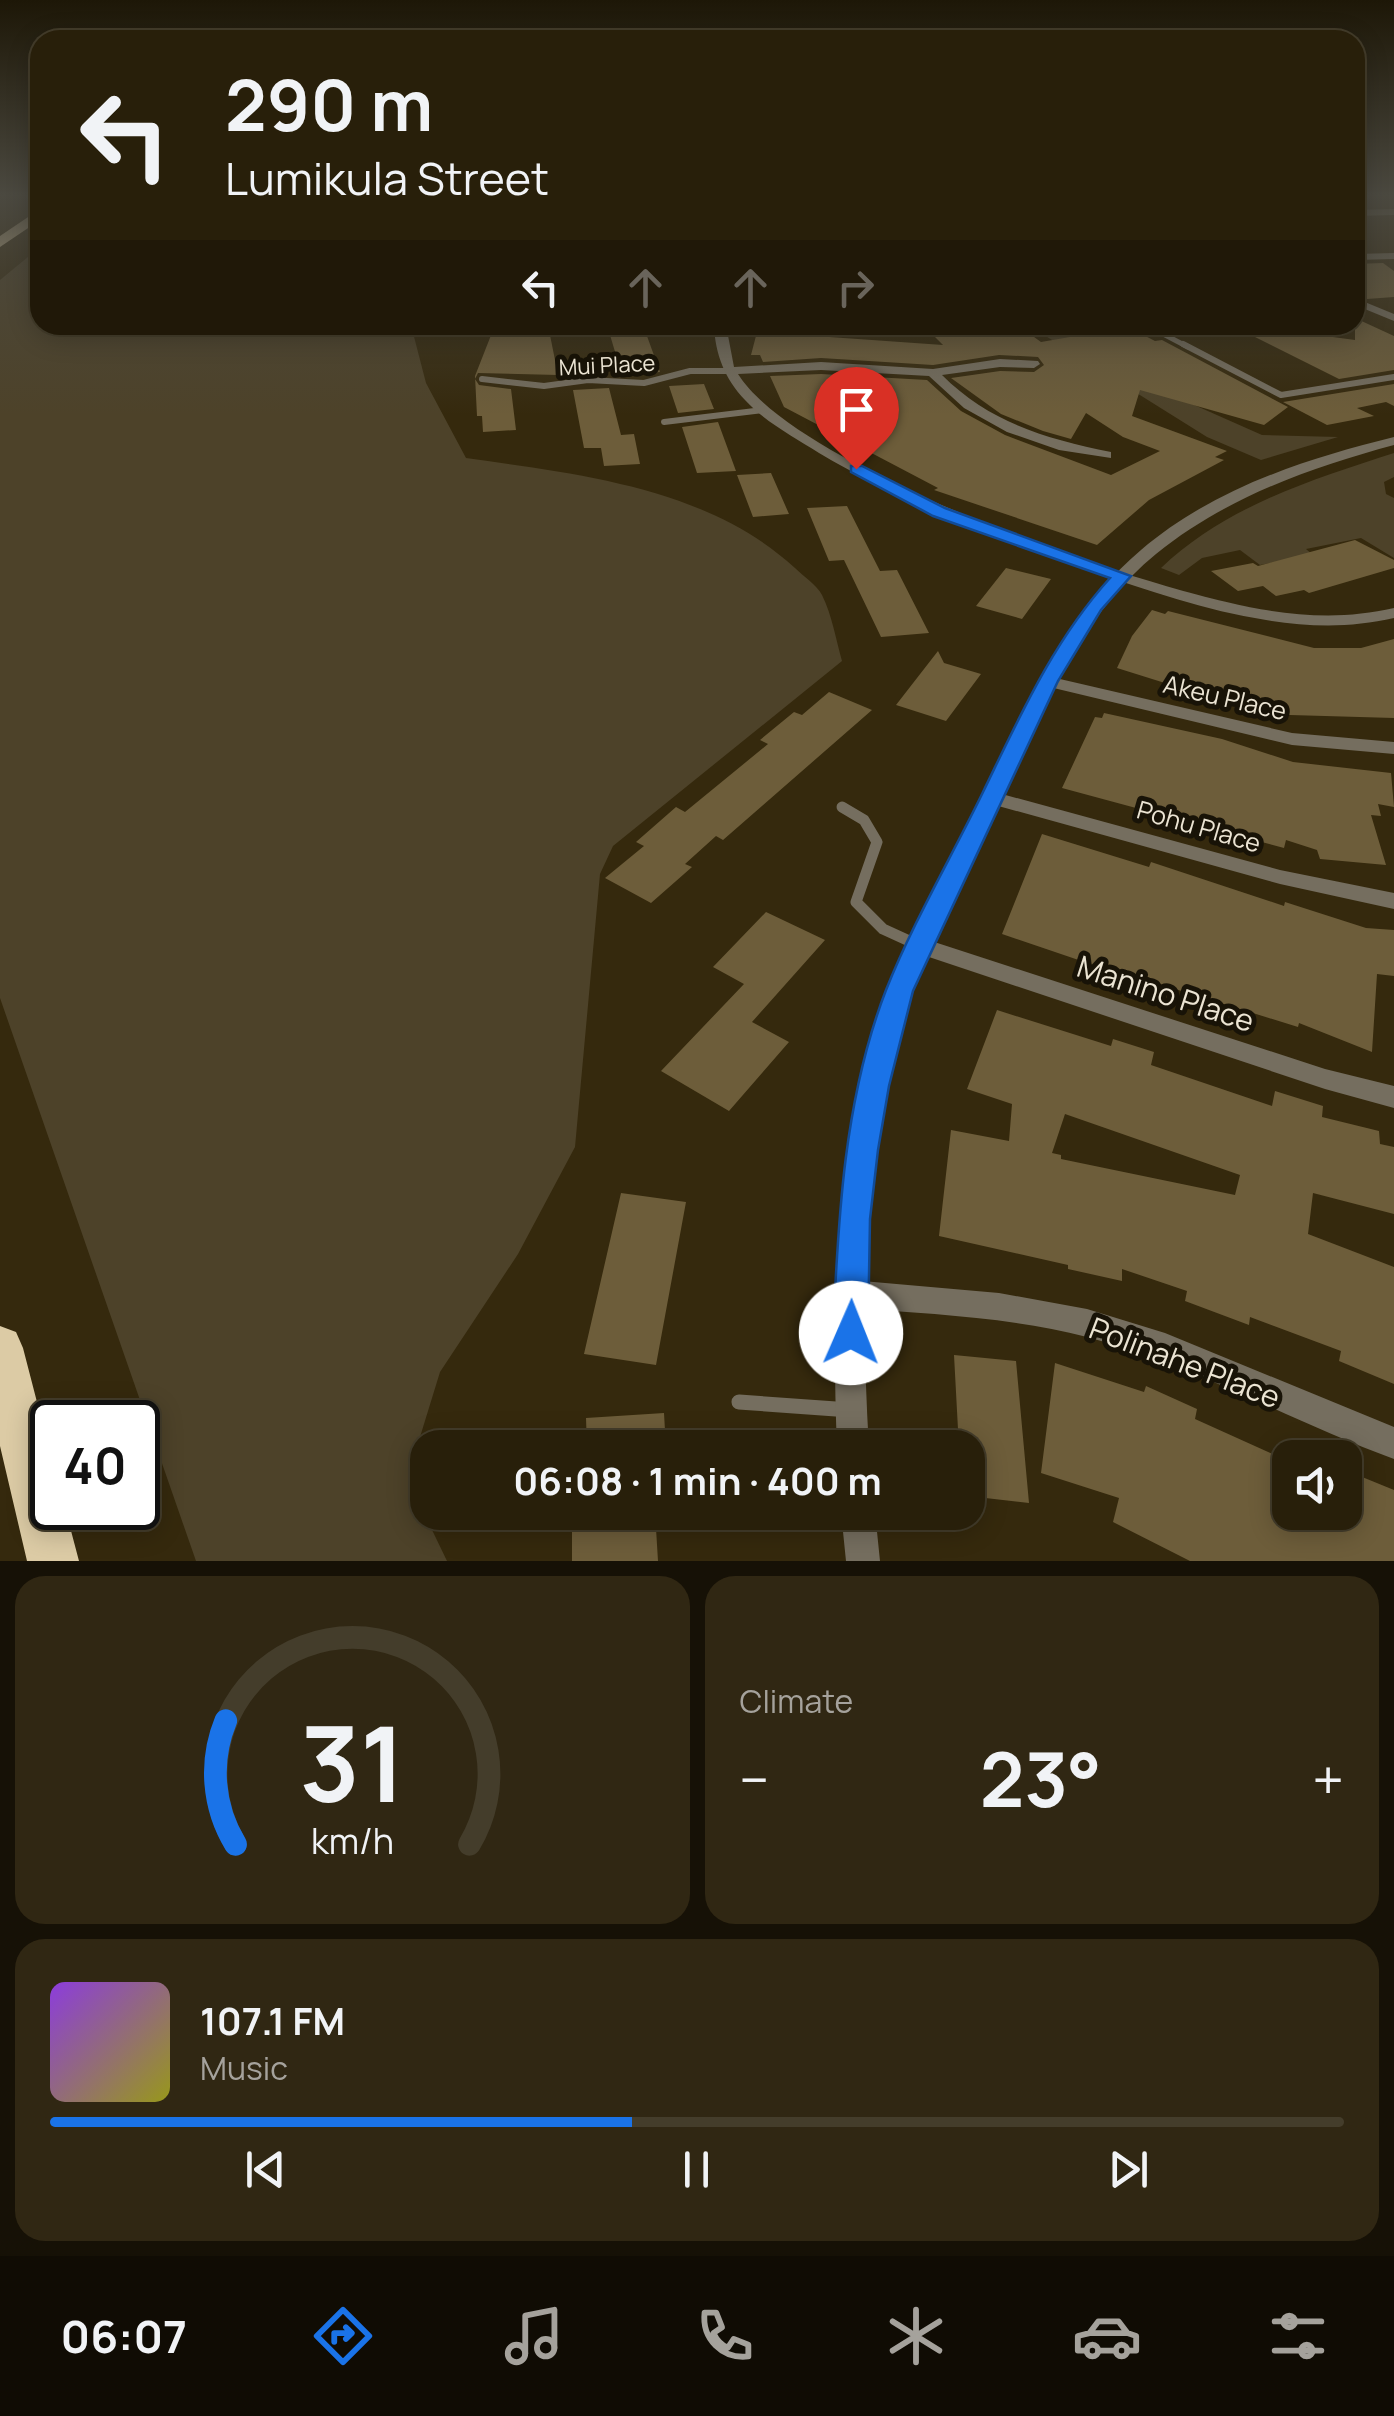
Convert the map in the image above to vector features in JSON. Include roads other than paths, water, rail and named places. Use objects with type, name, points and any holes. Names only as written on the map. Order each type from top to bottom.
[{"type":"highway","points":[[0,1348],[53,1561]]},
{"type":"street","points":[[1365,305],[1392,316]]},
{"type":"street","points":[[720,335],[730,371],[764,410],[878,482],[939,512],[1200,601],[1290,619],[1367,620],[1394,613]]},
{"type":"street","points":[[730,371],[821,366],[933,373],[1000,363],[1034,364]]},
{"type":"street","points":[[933,373],[948,391],[969,405],[1035,438],[1059,448],[1106,456]]},
{"type":"street","points":[[852,1430],[854,1219],[874,1086],[900,991],[1048,681],[1094,608],[1122,576],[1160,543],[1218,504],[1305,467],[1394,441]]},
{"type":"street","name":"Akeu Place","points":[[1048,681],[1292,739],[1394,748]]},
{"type":"street","name":"Pohu Place","points":[[991,797],[1280,877],[1394,901]]},
{"type":"street","name":"Manino Place","points":[[920,946],[1325,1079],[1394,1097]]},
{"type":"street","name":"Polinahe Place","points":[[851,1294],[999,1307],[1087,1323],[1172,1352],[1394,1443]]},
{"type":"street","points":[[860,1530],[863,1561]]},
{"type":"lane","points":[[1165,335],[1280,396],[1394,377]]},
{"type":"lane","name":"Mui Place","points":[[482,378],[544,386],[588,380],[644,384],[690,371],[730,371]]},
{"type":"lane","points":[[664,422],[764,410]]},
{"type":"lane","points":[[842,807],[872,828],[877,842],[856,902],[868,920],[920,946]]},
{"type":"lane","points":[[740,1402],[851,1410]]}]
